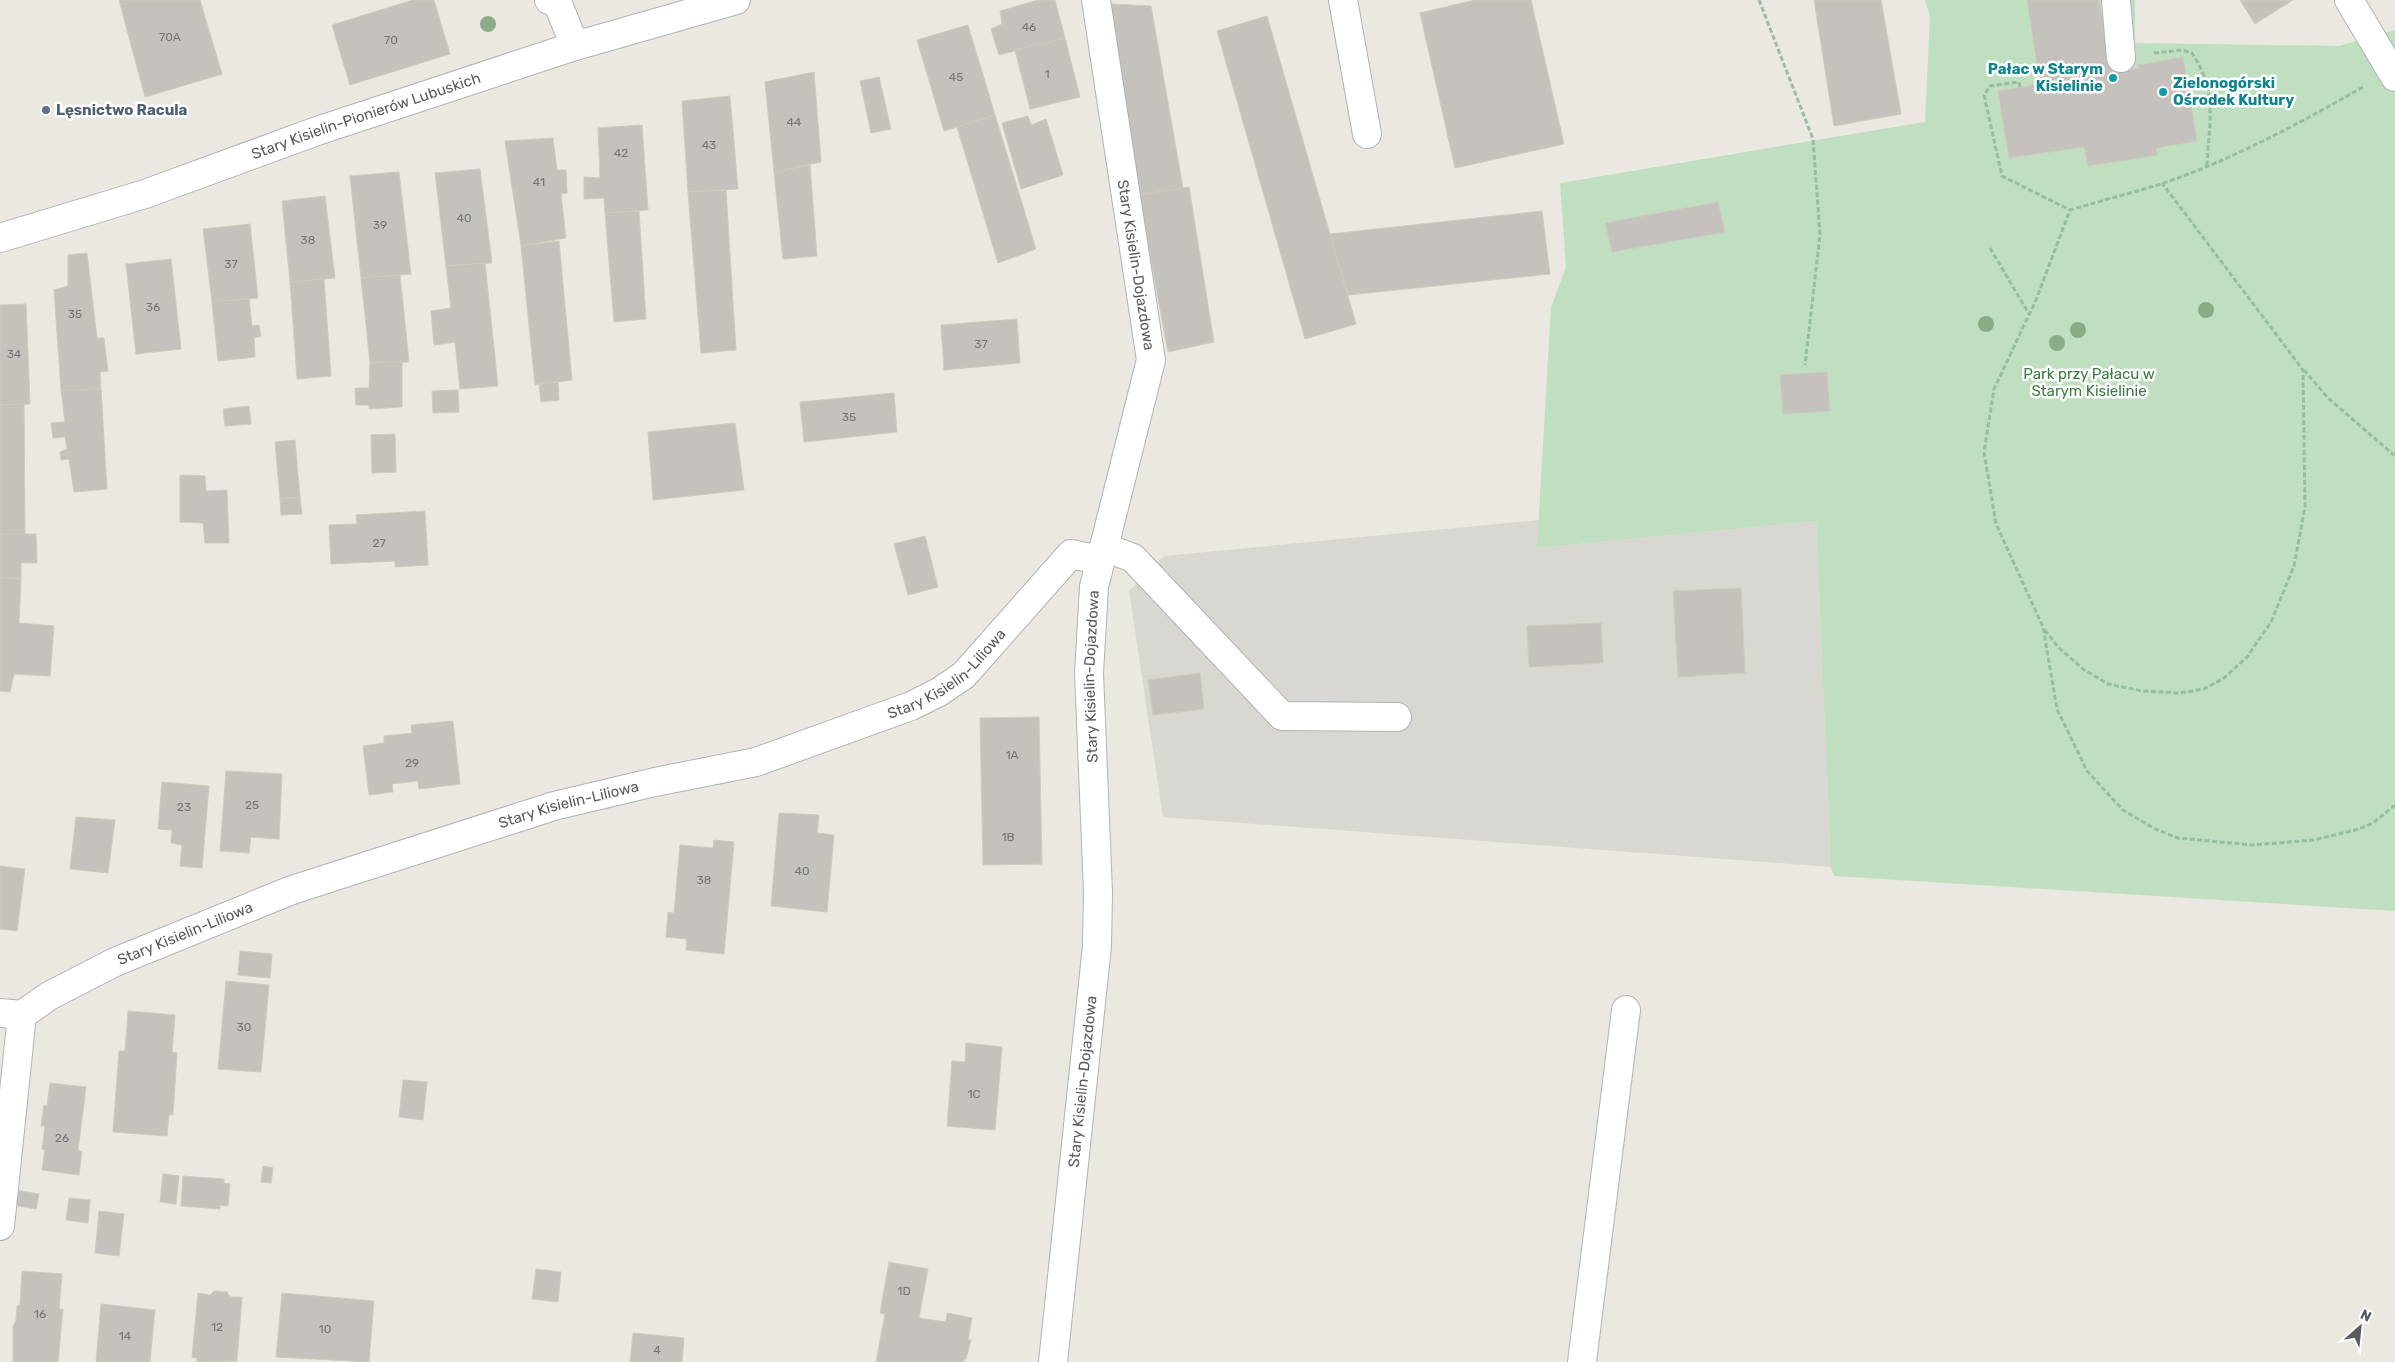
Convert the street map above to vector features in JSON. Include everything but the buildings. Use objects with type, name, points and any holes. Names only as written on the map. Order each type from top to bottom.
[{"type":"street","points":[[548,0],[558,4],[575,46]]},
{"type":"street","name":"Stary Kisielin-Pionierów Lubuskich","points":[[0,238],[145,194],[317,131],[575,46],[736,0]]},
{"type":"street","name":"Stary Kisielin-Dojazdowa","points":[[1053,1362],[1097,946],[1098,892],[1089,673],[1094,588],[1151,360],[1096,0]]},
{"type":"street","points":[[1343,0],[1367,134]]},
{"type":"street","points":[[2116,0],[2122,58]]},
{"type":"street","points":[[2349,0],[2393,74]]},
{"type":"street","points":[[1102,553],[1133,558],[1282,716],[1397,717]]},
{"type":"street","name":"Stary Kisielin-Liliowa","points":[[11,1014],[115,962],[292,890],[554,806],[655,782],[756,762],[912,706],[939,692],[964,675],[1071,554],[1102,553]]},
{"type":"street","points":[[1582,1362],[1626,1010]]},
{"type":"street","points":[[0,1226],[11,1014]]},
{"type":"path","points":[[1759,0],[1813,138],[1820,235],[1805,365]]},
{"type":"path","points":[[2122,58],[2182,50],[2192,53],[2204,73],[2211,95],[2207,166]]},
{"type":"path","points":[[2020,87],[2019,82],[1990,86],[1984,95],[2002,176],[2070,210],[2162,184],[2207,166],[2287,131],[2393,74]]},
{"type":"path","points":[[2162,184],[2303,370],[2328,398],[2395,456]]},
{"type":"path","points":[[2070,210],[2029,314],[1994,389],[1984,452],[1996,524],[2043,627],[2058,648],[2082,669],[2108,684],[2143,691],[2179,694],[2204,689],[2224,678],[2247,657],[2271,622],[2294,566],[2305,507],[2303,370]]},
{"type":"path","points":[[1990,248],[2029,314]]},
{"type":"path","points":[[2043,627],[2057,709],[2087,771],[2123,810],[2154,829],[2178,838],[2252,845],[2314,840],[2359,829],[2373,823],[2395,805]]},
{"type":"shaded area","points":[[1540,520],[1538,548],[1816,521],[1831,867],[1163,817],[1129,591],[1164,556]]},
{"type":"green space","name":"Park przy Pałacu w Starym Kisielinie","points":[[1925,0],[2135,0],[2135,43],[2339,46],[2395,30],[2395,911],[1834,876],[1831,867],[1816,521],[1537,548],[1551,307],[1566,267],[1560,183],[1925,122],[1930,16]]},
{"type":"place","name":"Pałac w Starym Kisielinie","points":[[2113,78]]},
{"type":"place","name":"Zielonogórski Ośrodek Kultury","points":[[2163,92]]},
{"type":"place","name":"Lęsnictwo Racula","points":[[46,110]]}]
